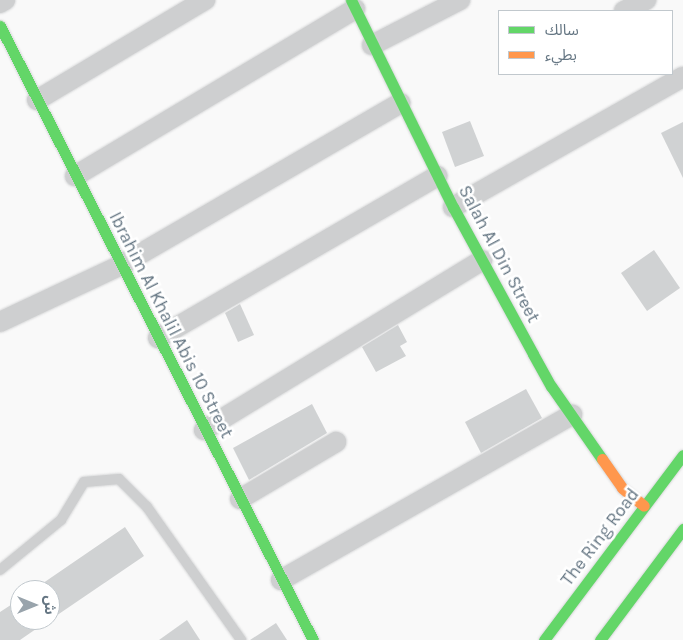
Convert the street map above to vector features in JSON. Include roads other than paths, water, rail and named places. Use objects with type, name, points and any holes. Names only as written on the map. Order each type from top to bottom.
[{"type":"street","points":[[0,3],[5,0]]},
{"type":"street","points":[[37,100],[204,0]]},
{"type":"street","points":[[372,44],[460,0]]},
{"type":"street","points":[[626,10],[646,0]]},
{"type":"street","points":[[76,176],[353,5]]},
{"type":"street","name":"Salah Al Din Street","points":[[353,5],[453,206],[533,354],[622,488],[644,506]]},
{"type":"street","name":"Ibrahim Al Khalil Abis 10 Street","points":[[0,26],[204,430],[313,640]]},
{"type":"street","points":[[453,206],[683,77]]},
{"type":"street","points":[[0,322],[121,265],[401,102]]},
{"type":"street","points":[[158,338],[438,176]]},
{"type":"street","points":[[204,430],[482,260]]},
{"type":"street","points":[[281,580],[572,415]]},
{"type":"street","points":[[240,499],[336,442]]},
{"type":"street","name":"The Ring Road","points":[[544,640],[683,455]]},
{"type":"street","points":[[600,640],[683,529]]},
{"type":"lane","points":[[0,570],[61,520],[84,482],[119,479],[147,507],[241,640]]}]
